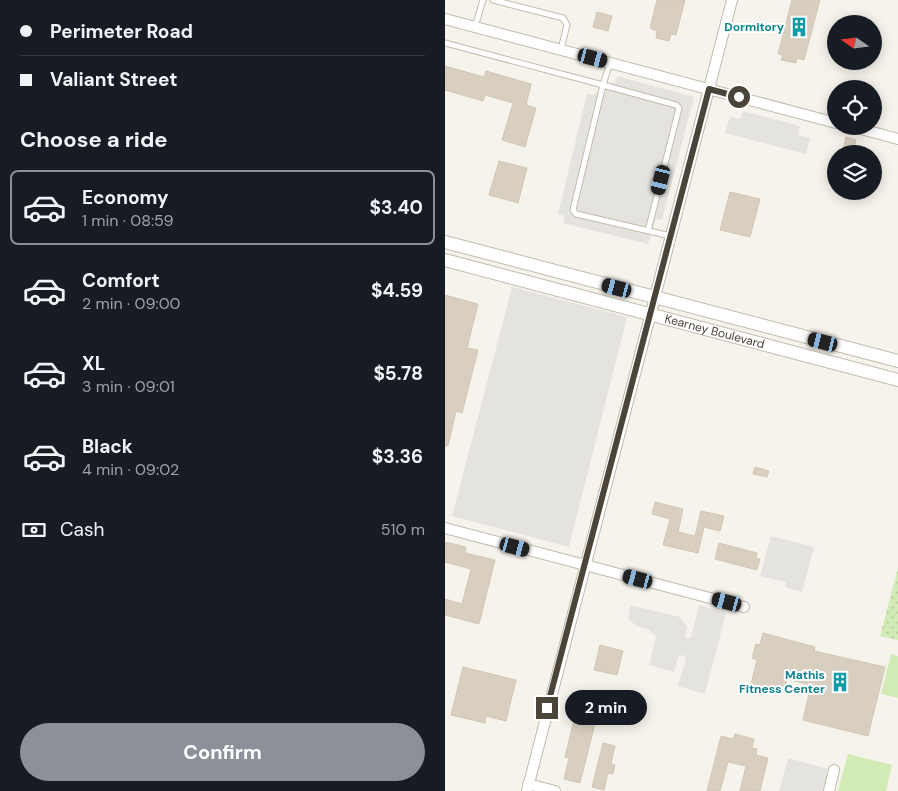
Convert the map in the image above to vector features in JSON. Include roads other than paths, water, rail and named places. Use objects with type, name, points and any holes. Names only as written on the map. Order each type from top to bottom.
[{"type":"street","points":[[555,791],[527,788],[732,0]]},
{"type":"street","points":[[445,19],[827,121]]},
{"type":"street","points":[[882,135],[898,139]]},
{"type":"street","name":"Kearney Boulevard","points":[[445,242],[898,361]]},
{"type":"street","name":"Kearney Boulevard","points":[[445,260],[898,380]]},
{"type":"street","points":[[445,528],[744,607]]},
{"type":"street","points":[[829,791],[834,770]]},
{"type":"lane","points":[[475,27],[483,0]]},
{"type":"lane","points":[[493,0],[563,18],[567,24],[561,50]]},
{"type":"lane","points":[[445,43],[676,105],[679,108],[648,231]]},
{"type":"lane","points":[[610,63],[573,210],[576,214],[671,236]]},
{"type":"place","name":"Dormitory","points":[[799,27]]},
{"type":"place","name":"Mathis Fitness Center","points":[[840,682]]}]
